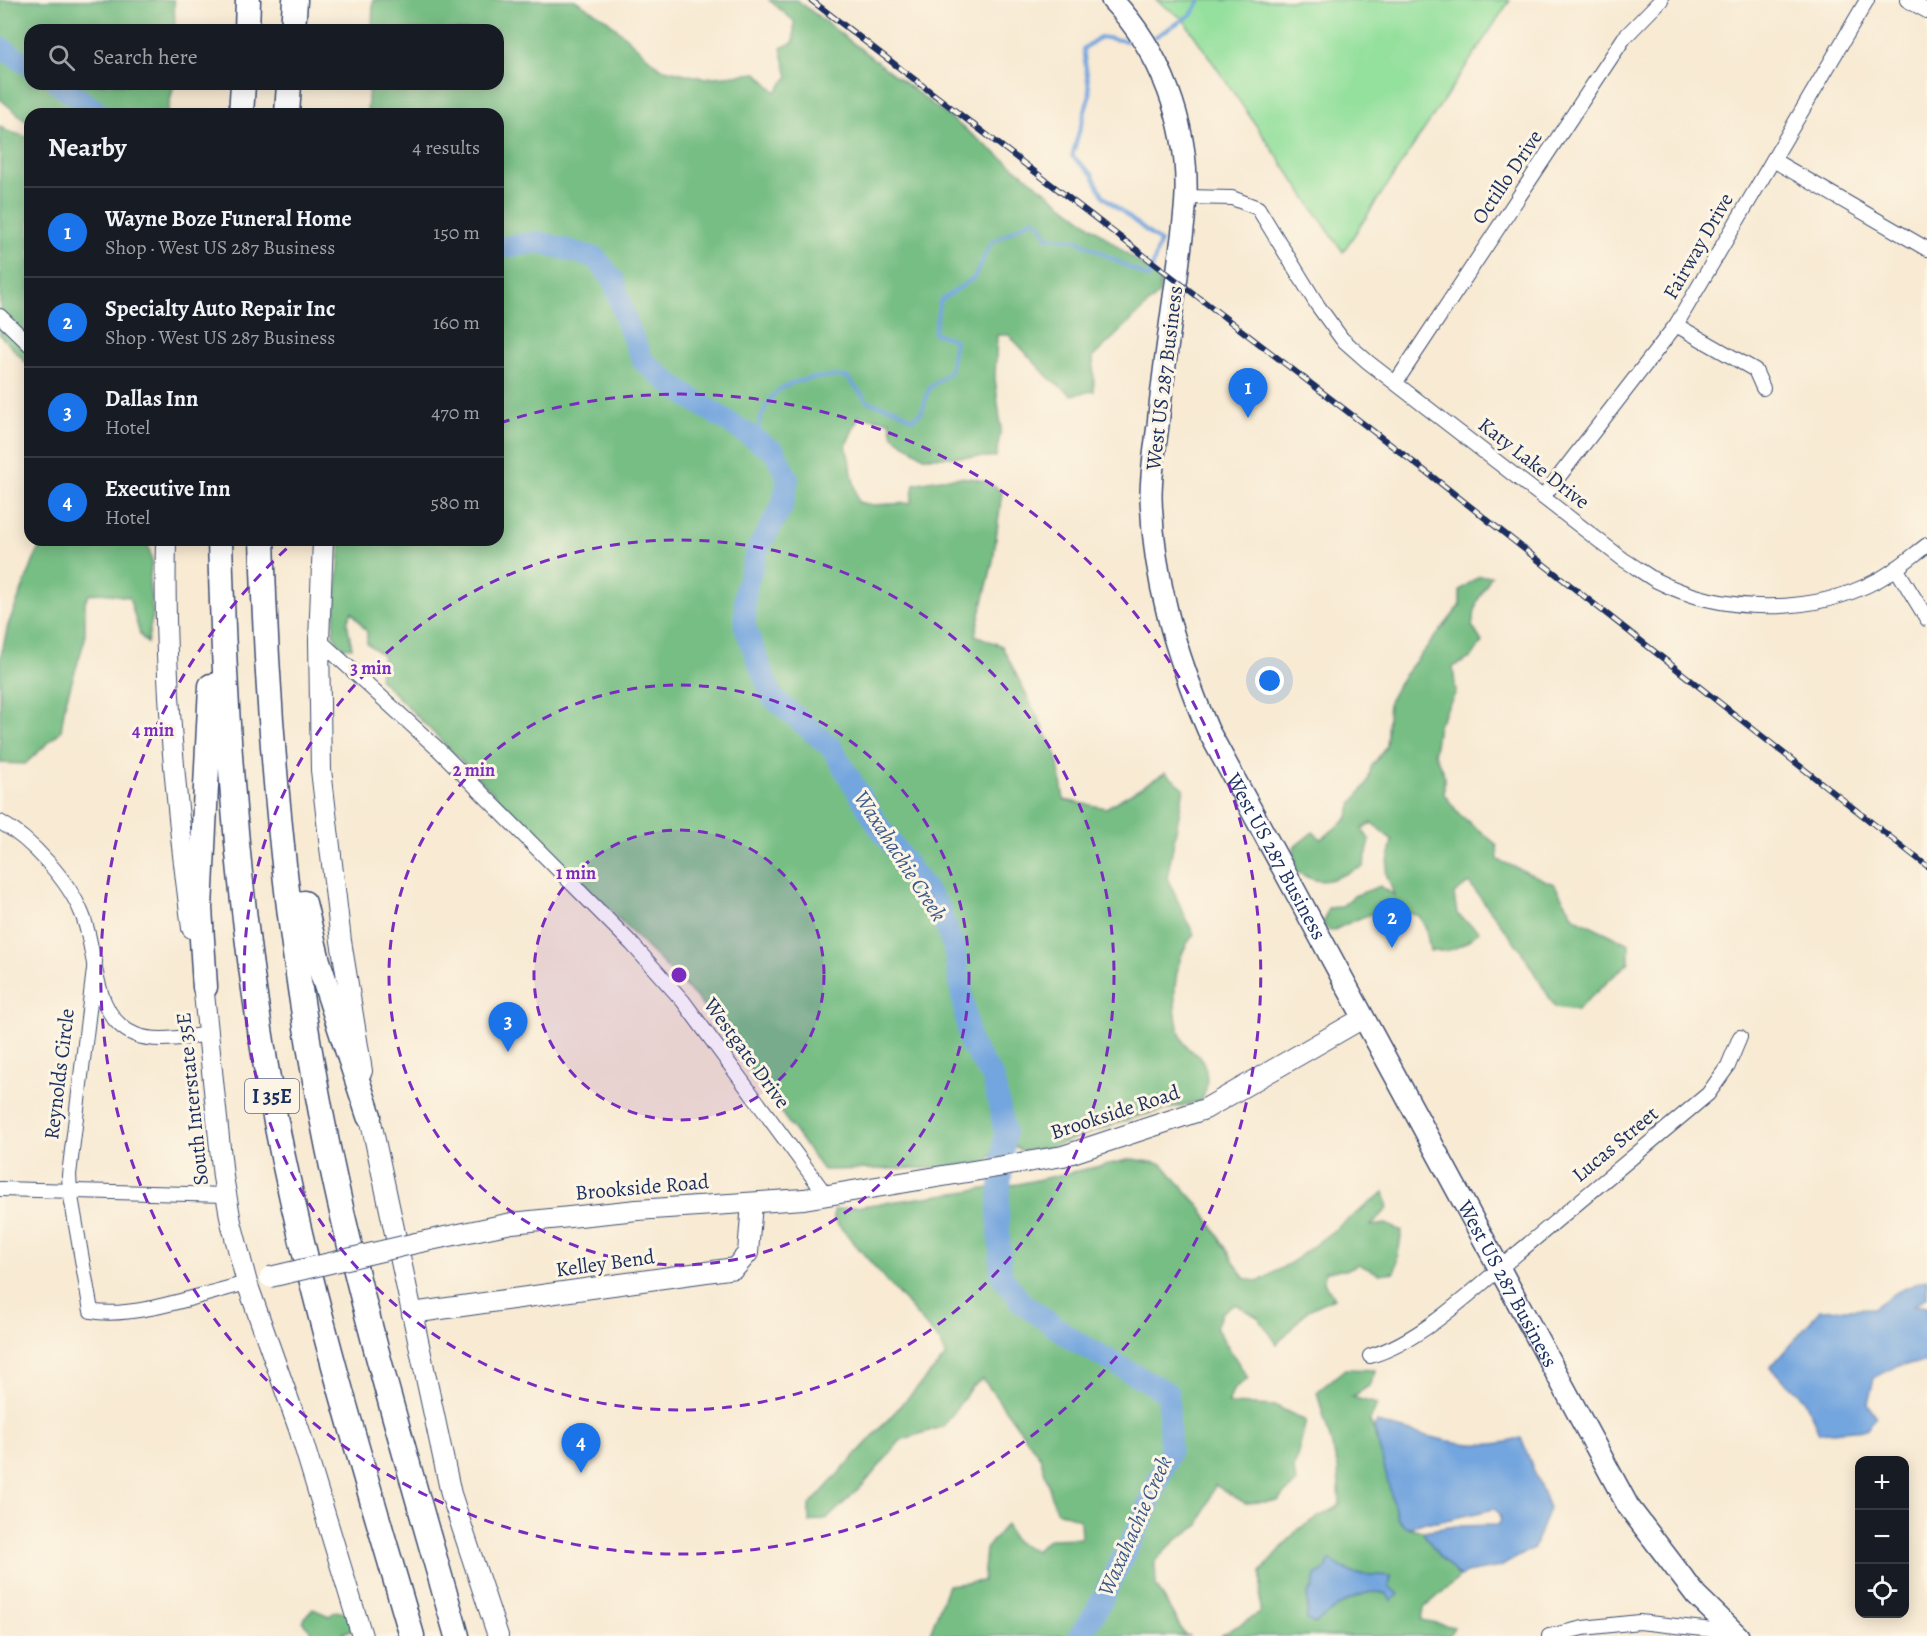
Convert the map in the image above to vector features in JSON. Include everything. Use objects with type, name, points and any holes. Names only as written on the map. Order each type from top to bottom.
[{"type":"highway","points":[[246,24],[248,0]]},
{"type":"highway","points":[[293,24],[295,0]]},
{"type":"highway","points":[[241,108],[243,90]]},
{"type":"highway","points":[[287,108],[289,90]]},
{"type":"highway","points":[[205,987],[200,908],[219,546]]},
{"type":"highway","name":"I 35E","points":[[219,546],[227,742],[247,938],[259,1026],[293,1202],[326,1340],[412,1636]]},
{"type":"highway","name":"I 35E","points":[[262,546],[272,747],[298,965],[328,1147],[399,1434],[457,1636]]},
{"type":"highway","points":[[272,747],[286,781],[311,936],[369,1116]]},
{"type":"main road","name":"West US 287 Business","points":[[1112,0],[1149,51],[1171,97],[1183,138],[1186,197],[1151,497],[1158,569],[1182,669],[1208,729],[1498,1270],[1628,1506],[1696,1595],[1735,1634]]},
{"type":"main road","name":"South Interstate 35E","points":[[166,546],[165,615],[174,794],[194,940],[205,987],[226,1196],[247,1283],[299,1429],[362,1636]]},
{"type":"main road","points":[[323,546],[319,640],[321,770],[341,941],[369,1116],[452,1494],[498,1636]]},
{"type":"main road","name":"Brookside Road","points":[[247,1283],[512,1223],[637,1210],[826,1196],[1089,1149],[1205,1109],[1363,1018]]},
{"type":"main road","name":"Kelley Bend","points":[[412,1313],[735,1268],[748,1253],[752,1203]]},
{"type":"street","name":"Octillo Drive","points":[[1396,382],[1624,38],[1661,0]]},
{"type":"street","name":"Fairway Drive","points":[[1543,497],[1676,325],[1867,0]]},
{"type":"street","points":[[1907,0],[1927,11]]},
{"type":"street","points":[[1773,160],[1927,249]]},
{"type":"street","name":"Katy Lake Drive","points":[[1186,197],[1232,198],[1258,208],[1318,306],[1342,339],[1368,362],[1624,560],[1655,580],[1691,594],[1734,604],[1771,608],[1806,604],[1878,580],[1927,545]]},
{"type":"street","points":[[0,316],[24,339]]},
{"type":"street","points":[[1676,325],[1755,370],[1763,388]]},
{"type":"street","points":[[1896,568],[1927,619]]},
{"type":"street","name":"Westgate Drive","points":[[319,640],[438,749],[632,944],[683,1001],[826,1196]]},
{"type":"street","name":"Reynolds Circle","points":[[0,822],[62,877],[82,914],[101,994],[107,1008],[121,1024],[135,1035],[150,1038],[209,1034]]},
{"type":"street","name":"Reynolds Circle","points":[[70,1191],[72,1133],[95,961]]},
{"type":"street","name":"Lucas Street","points":[[1370,1356],[1389,1351],[1410,1340],[1498,1270],[1708,1094],[1728,1066],[1740,1037]]},
{"type":"street","points":[[0,1189],[226,1196]]},
{"type":"street","name":"Brookside Road","points":[[70,1191],[91,1311],[112,1314],[247,1283]]},
{"type":"street","points":[[1550,1636],[1583,1628],[1639,1622],[1735,1634]]},
{"type":"green space","points":[[0,0],[174,0],[175,24],[24,24],[24,90],[173,90],[168,108],[24,108],[24,119],[0,99]]},
{"type":"green space","points":[[373,0],[575,0],[606,19],[660,68],[703,78],[757,73],[776,92],[788,77],[781,48],[794,42],[794,21],[769,0],[797,0],[1161,280],[1159,294],[1093,357],[1094,391],[1072,395],[1049,378],[1009,335],[997,335],[995,378],[1001,428],[996,457],[924,457],[893,436],[890,421],[859,416],[846,445],[858,502],[872,505],[911,503],[914,484],[949,478],[972,478],[993,485],[1002,492],[993,561],[975,635],[1002,646],[1057,756],[1064,800],[1106,808],[1165,773],[1184,788],[1167,878],[1194,935],[1186,945],[1181,958],[1177,973],[1175,1005],[1177,1021],[1187,1048],[1200,1057],[1205,1068],[1206,1086],[1200,1101],[1132,1118],[1048,1148],[1022,1151],[1003,1140],[986,1162],[935,1168],[823,1170],[696,997],[379,678],[383,656],[367,643],[367,632],[352,612],[347,622],[352,648],[341,647],[333,634],[340,546],[504,546],[504,108],[367,108],[369,90],[504,90],[504,24],[372,24]]},
{"type":"green space","points":[[1156,0],[1510,0],[1343,252],[1183,19]]},
{"type":"green space","points":[[0,126],[7,131],[24,136],[24,361],[0,335]]},
{"type":"green space","points":[[40,546],[148,546],[152,561],[149,584],[153,614],[147,643],[140,635],[129,597],[106,593],[90,594],[85,601],[85,639],[65,704],[61,731],[25,764],[0,763],[0,660],[8,625]]},
{"type":"green space","points":[[1479,576],[1491,576],[1477,602],[1472,626],[1482,642],[1471,658],[1453,667],[1456,692],[1438,725],[1434,752],[1444,775],[1444,794],[1459,814],[1497,845],[1498,860],[1554,884],[1575,918],[1629,944],[1629,962],[1577,1010],[1555,1007],[1520,949],[1469,883],[1454,894],[1457,914],[1479,931],[1468,941],[1451,950],[1430,951],[1426,929],[1419,916],[1406,913],[1395,911],[1374,913],[1332,931],[1323,925],[1328,908],[1341,907],[1354,896],[1380,886],[1394,895],[1386,873],[1392,840],[1372,823],[1362,829],[1370,841],[1363,867],[1337,878],[1322,881],[1306,877],[1296,871],[1294,847],[1313,832],[1321,839],[1347,819],[1352,804],[1368,782],[1371,767],[1386,747],[1389,702],[1402,678],[1460,606],[1460,590]]},
{"type":"green space","points":[[1132,1159],[1162,1164],[1202,1209],[1244,1278],[1258,1282],[1292,1262],[1384,1192],[1388,1208],[1371,1226],[1386,1224],[1402,1231],[1395,1272],[1379,1274],[1358,1264],[1346,1270],[1325,1271],[1324,1283],[1334,1298],[1308,1310],[1277,1344],[1259,1318],[1236,1304],[1222,1312],[1216,1328],[1248,1378],[1233,1390],[1228,1404],[1276,1406],[1306,1421],[1294,1469],[1296,1483],[1278,1501],[1245,1503],[1215,1485],[1199,1525],[1176,1540],[1155,1561],[1156,1585],[1185,1635],[1190,1636],[929,1636],[948,1585],[983,1581],[986,1549],[1006,1524],[1015,1542],[1035,1551],[1049,1539],[1081,1538],[1080,1519],[1056,1511],[1040,1457],[983,1379],[972,1386],[944,1426],[901,1440],[865,1483],[828,1518],[809,1522],[809,1506],[946,1356],[940,1342],[834,1220],[834,1210],[1018,1184]]},
{"type":"green space","points":[[1345,1369],[1376,1370],[1369,1386],[1352,1397],[1377,1404],[1370,1421],[1385,1464],[1397,1518],[1404,1526],[1422,1531],[1439,1556],[1460,1577],[1424,1608],[1422,1620],[1454,1627],[1449,1636],[1220,1636],[1260,1613],[1261,1572],[1298,1529],[1340,1505],[1338,1468],[1317,1392]],"holes":[[[1329,1561],[1354,1574],[1391,1576],[1387,1594],[1380,1592],[1364,1594],[1349,1600],[1329,1613],[1308,1594],[1327,1568]]]},
{"type":"green space","points":[[313,1609],[329,1616],[336,1611],[349,1614],[352,1630],[343,1633],[345,1636],[316,1636],[302,1621]]},
{"type":"water","points":[[1927,1279],[1927,1297],[1914,1305],[1927,1307],[1927,1363],[1898,1365],[1874,1378],[1868,1404],[1877,1417],[1866,1429],[1819,1433],[1805,1400],[1770,1368],[1820,1310],[1873,1308],[1895,1293]]},
{"type":"water","points":[[1377,1423],[1467,1444],[1503,1443],[1521,1438],[1549,1508],[1534,1548],[1500,1567],[1466,1573],[1460,1577],[1439,1556],[1422,1531],[1456,1526],[1498,1525],[1501,1520],[1500,1514],[1494,1509],[1437,1522],[1422,1522],[1411,1527],[1404,1526],[1397,1518],[1374,1427]]},
{"type":"water","points":[[1329,1560],[1354,1574],[1391,1576],[1389,1587],[1399,1594],[1391,1601],[1387,1594],[1377,1592],[1358,1596],[1315,1624],[1307,1620],[1308,1594],[1313,1588],[1315,1575],[1327,1568]]},
{"type":"waterway","points":[[1155,37],[1192,14],[1200,0]]},
{"type":"waterway","points":[[753,438],[766,407],[777,391],[796,382],[817,377],[847,377],[868,402],[896,409],[912,419],[922,412],[929,388],[950,372],[955,340],[934,333],[940,301],[974,278],[991,243],[1033,219],[1040,223],[1047,237],[1077,240],[1149,278],[1160,242],[1104,197],[1092,174],[1072,156],[1090,94],[1083,49],[1100,37],[1126,41]]},
{"type":"waterway","name":"Waxahachie Creek","points":[[0,47],[24,62]]},
{"type":"waterway","name":"Waxahachie Creek","points":[[67,90],[92,108]]},
{"type":"waterway","name":"Waxahachie Creek","points":[[504,247],[539,242],[596,258],[614,281],[627,324],[643,361],[677,389],[775,452],[788,479],[782,507],[758,548],[745,591],[745,627],[772,697],[832,748],[877,824],[939,908],[954,948],[970,1043],[993,1078],[1005,1132],[998,1209],[1001,1275],[1022,1303],[1075,1341],[1168,1393],[1170,1450],[1144,1516],[1096,1611],[1079,1636]]},
{"type":"railway","points":[[811,0],[1434,478],[1927,866]]},
{"type":"place","name":"Wayne Boze Funeral Home","points":[[1248,418]]},
{"type":"place","name":"Specialty Auto Repair Inc","points":[[1392,948]]},
{"type":"place","name":"Dallas Inn","points":[[508,1052]]},
{"type":"place","name":"Executive Inn","points":[[581,1473]]}]
